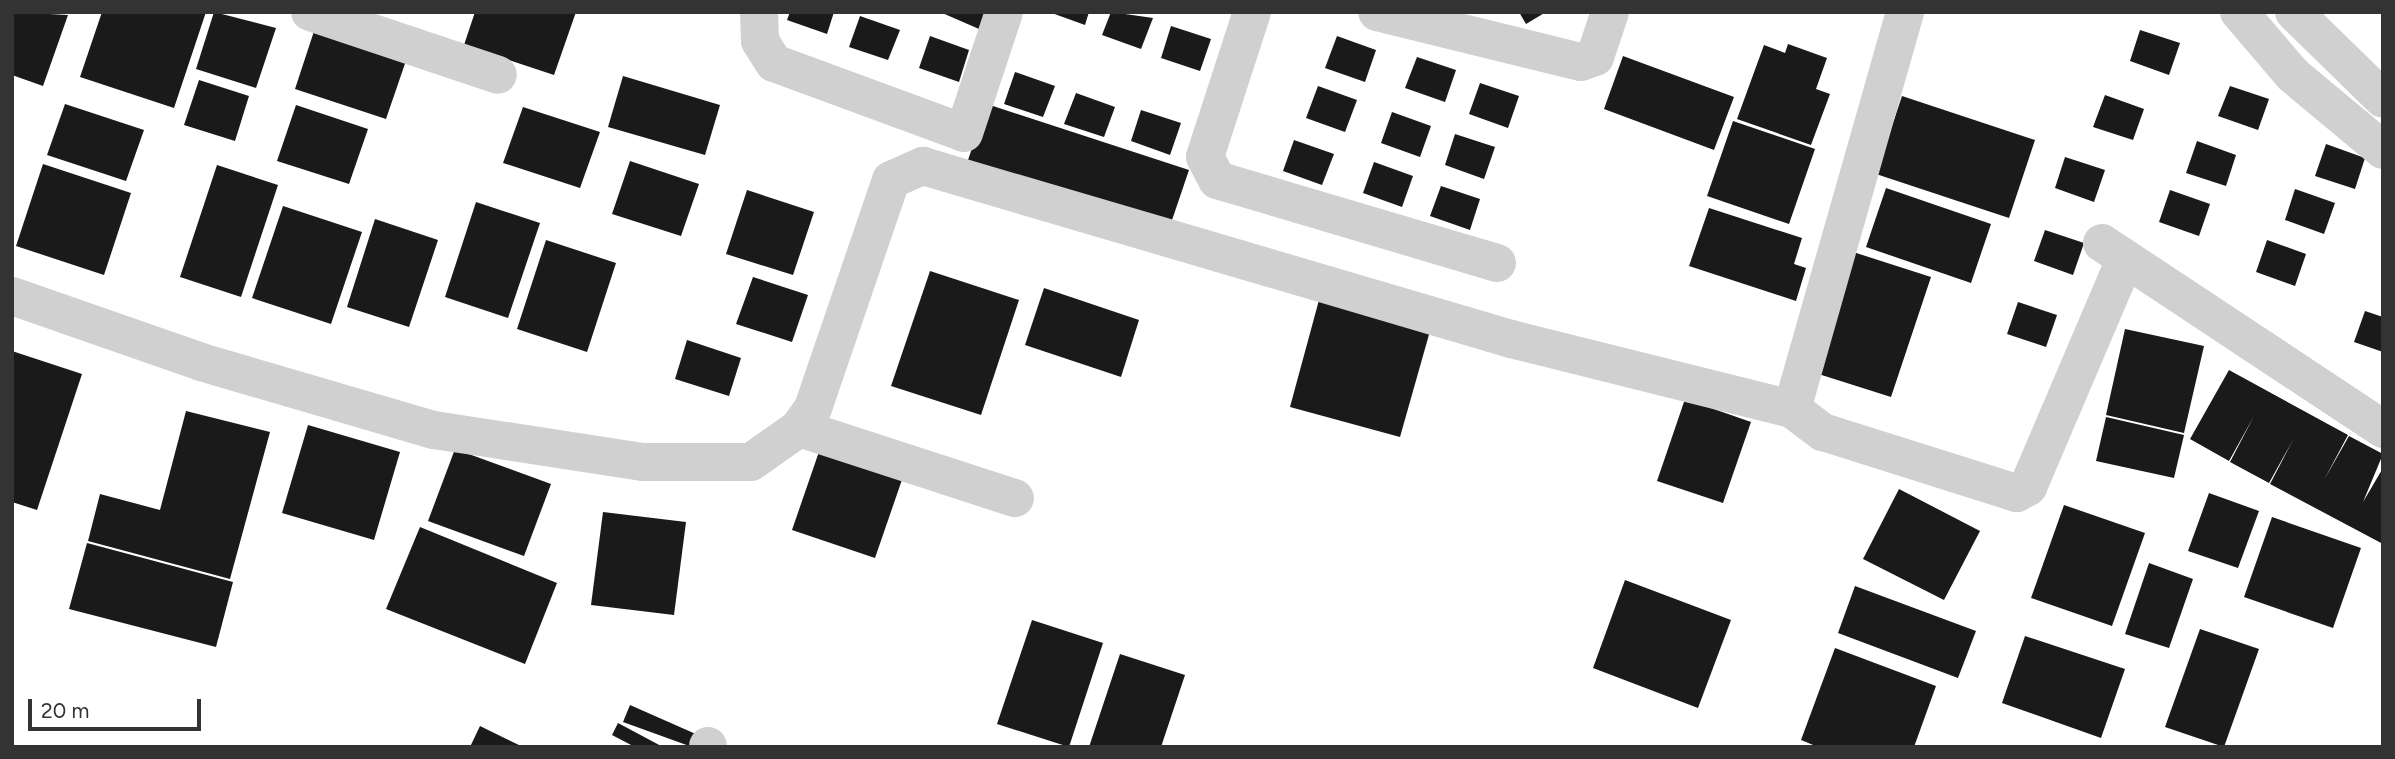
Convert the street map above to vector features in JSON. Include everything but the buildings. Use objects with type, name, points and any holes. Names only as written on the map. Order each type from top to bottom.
[{"type":"street","points":[[310,12],[498,75]]},
{"type":"street","points":[[759,12],[760,41],[774,63],[964,133],[1004,12]]},
{"type":"street","points":[[1252,12],[1205,157],[1217,180],[1497,263]]},
{"type":"street","points":[[1387,14],[1581,62],[1595,57],[1610,12]]},
{"type":"street","points":[[1792,409],[1905,12]]},
{"type":"street","points":[[2239,12],[2293,75],[2383,150]]},
{"type":"street","points":[[2294,12],[2383,99]]},
{"type":"street","points":[[12,296],[201,362],[434,430],[538,448],[689,465],[751,461],[799,428],[813,408],[891,180],[923,166],[1511,339],[1792,409],[1823,432],[2017,493],[2028,488],[2113,253],[2383,429]]},
{"type":"street","points":[[799,428],[1015,498]]}]
